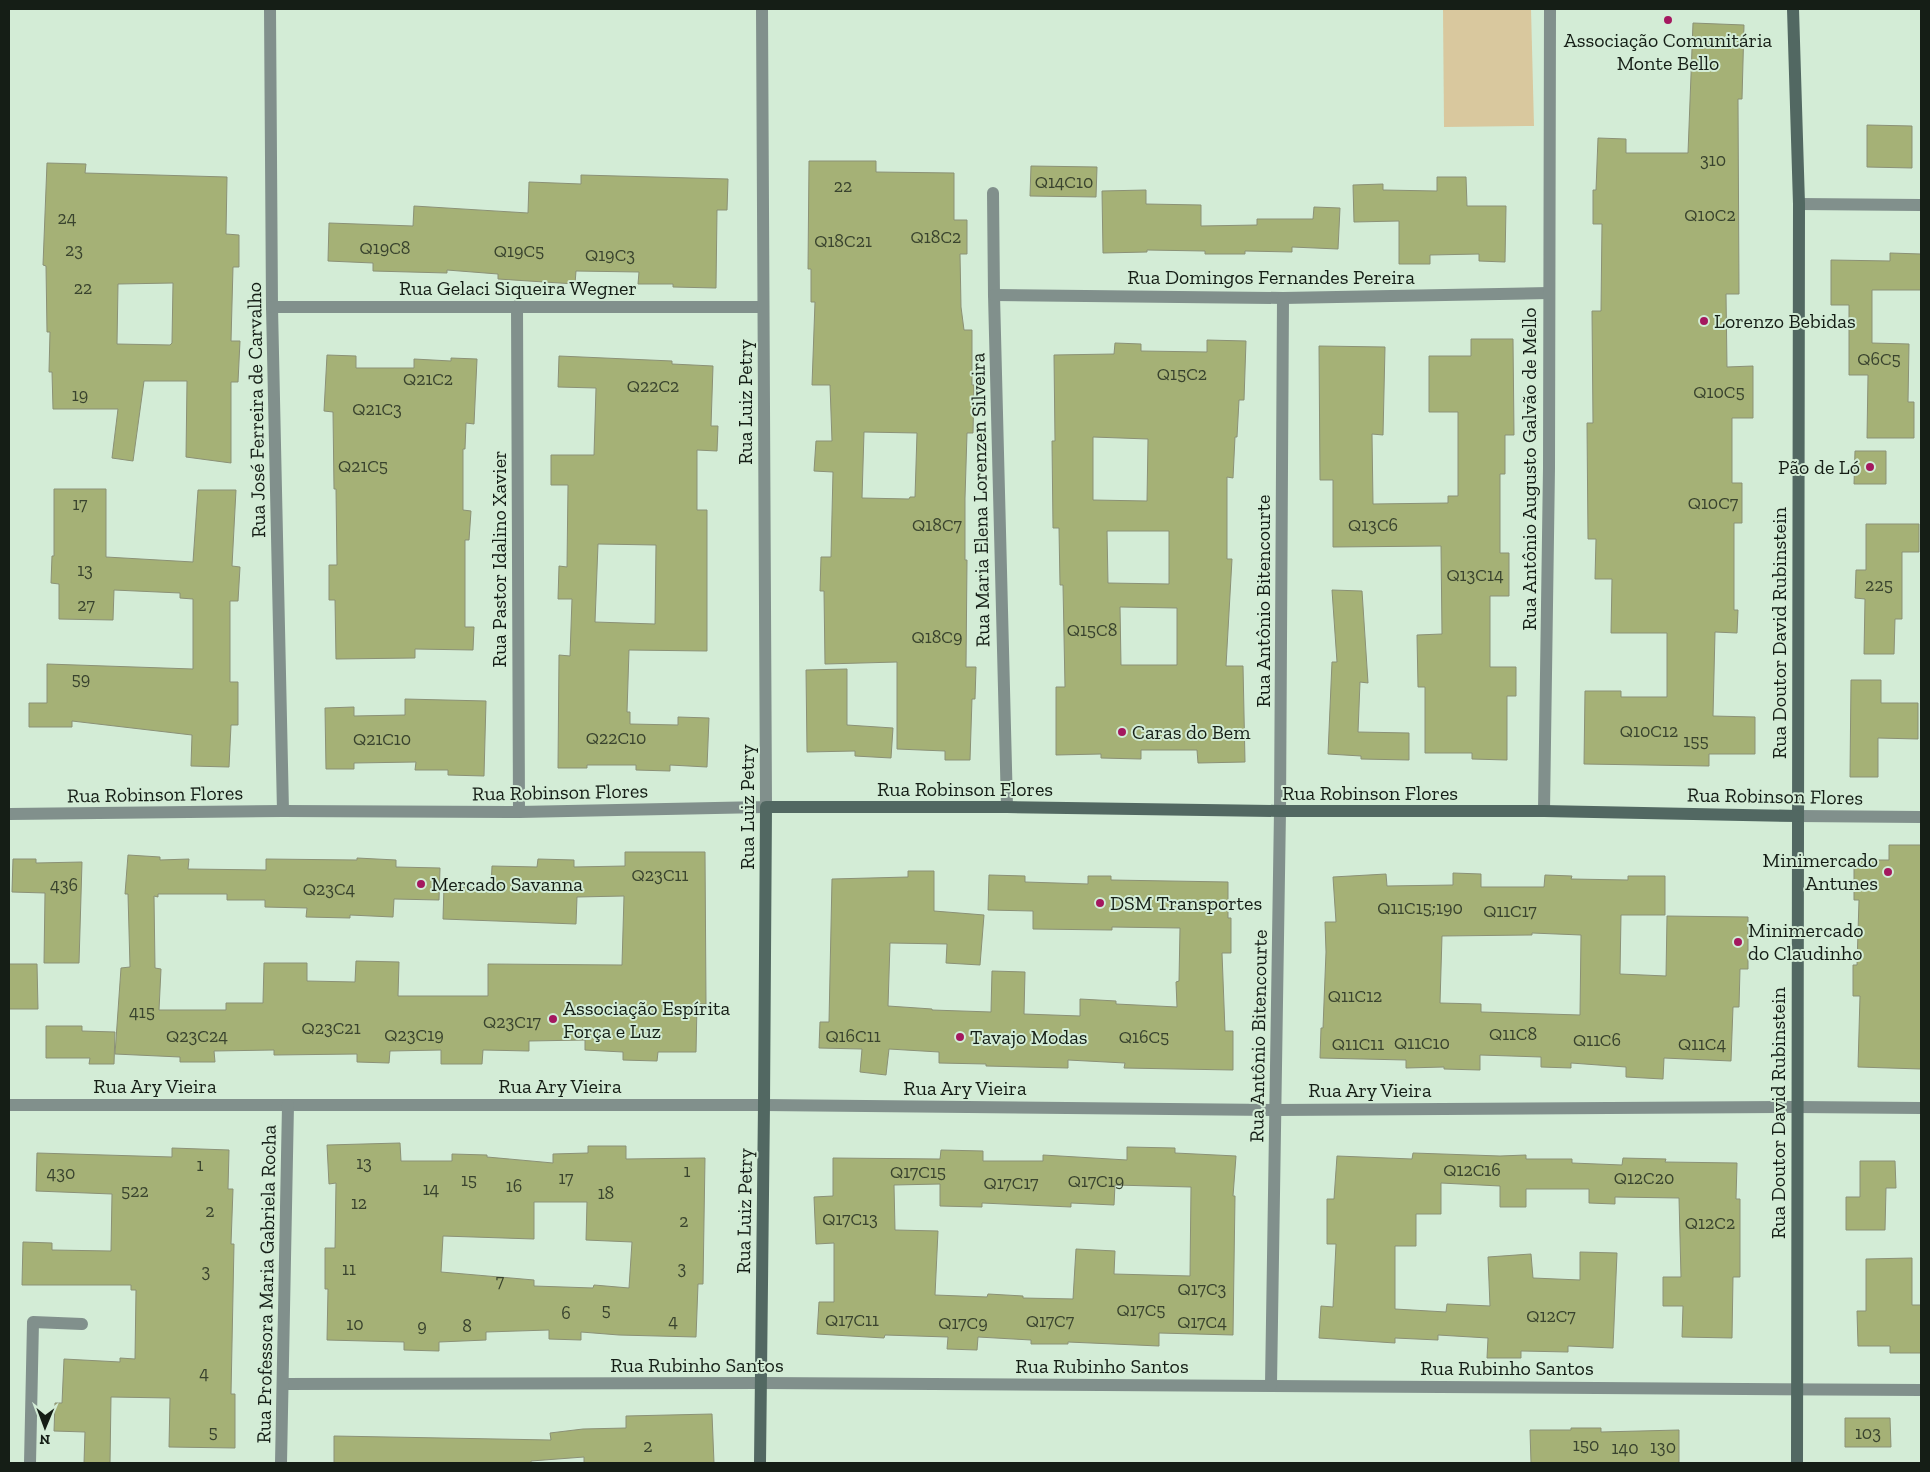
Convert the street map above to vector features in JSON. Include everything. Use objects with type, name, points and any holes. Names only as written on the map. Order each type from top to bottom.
[{"type":"street","name":"Rua José Ferreira de Carvalho","points":[[270,9],[272,307],[283,811]]},
{"type":"street","name":"Rua Luiz Petry","points":[[760,1463],[766,807],[762,9]]},
{"type":"street","name":"Rua Antônio Augusto Galvão de Mello","points":[[1544,811],[1549,468],[1550,9]]},
{"type":"street","name":"Rua Doutor David Rubinstein","points":[[1793,9],[1799,204],[1797,1463]]},
{"type":"street","name":"Rua Maria Elena Lorenzen Silveira","points":[[993,192],[1006,808]]},
{"type":"street","points":[[1799,204],[1921,205]]},
{"type":"street","name":"Rua Domingos Fernandes Pereira","points":[[994,296],[1283,298],[1549,293]]},
{"type":"street","name":"Rua Antônio Bitencourte","points":[[1271,1385],[1280,811],[1283,298]]},
{"type":"street","name":"Rua Pastor Idalino Xavier","points":[[517,306],[519,812]]},
{"type":"street","name":"Rua Gelaci Siqueira Wegner","points":[[272,307],[764,307]]},
{"type":"street","name":"Rua Robinson Flores","points":[[9,814],[283,811],[519,812],[766,807],[1544,811],[1921,817]]},
{"type":"street","name":"Rua Ary Vieira","points":[[9,1105],[764,1105],[1276,1110],[1921,1108]]},
{"type":"street","name":"Rua Professora Maria Gabriela Rocha","points":[[281,1463],[288,1105]]},
{"type":"street","points":[[30,1463],[33,1322],[82,1324]]},
{"type":"street","name":"Rua Rubinho Santos","points":[[283,1384],[761,1383],[1921,1390]]},
{"type":"shaded area","points":[[1443,9],[1531,9],[1534,126],[1444,127]]},
{"type":"building","points":[[1693,23],[1744,25],[1742,99],[1738,99],[1739,294],[1726,294],[1727,367],[1753,366],[1753,418],[1732,418],[1732,483],[1742,483],[1742,523],[1734,523],[1734,610],[1738,610],[1737,633],[1715,632],[1713,716],[1755,717],[1755,754],[1709,754],[1709,766],[1584,764],[1585,691],[1621,691],[1621,697],[1667,697],[1667,633],[1611,633],[1612,579],[1595,579],[1596,539],[1588,539],[1587,423],[1593,423],[1592,311],[1601,311],[1602,224],[1593,224],[1593,190],[1596,190],[1598,138],[1626,139],[1626,153],[1688,153]]},
{"type":"building","points":[[1867,125],[1912,126],[1912,168],[1867,167]]},
{"type":"building","points":[[809,161],[876,161],[876,172],[954,173],[954,220],[967,220],[967,254],[960,254],[961,307],[964,330],[972,330],[972,385],[974,385],[973,433],[967,433],[965,498],[965,560],[967,560],[966,667],[976,667],[975,699],[972,699],[970,760],[945,760],[945,751],[897,749],[897,662],[825,664],[824,591],[820,591],[821,557],[831,557],[833,472],[814,471],[816,441],[832,441],[830,385],[812,385],[815,302],[811,302],[811,269],[808,269]],"holes":[[[864,432],[917,433],[915,497],[910,497],[909,499],[862,498]]]},
{"type":"building","points":[[47,163],[86,164],[85,173],[227,177],[226,234],[239,235],[239,267],[233,267],[231,341],[240,341],[238,382],[231,382],[231,463],[186,457],[187,381],[144,381],[133,461],[112,458],[118,409],[53,409],[52,372],[49,372],[50,332],[47,332],[46,266],[43,265]],"holes":[[[173,283],[172,343],[170,345],[117,344],[118,284]]]},
{"type":"building","points":[[1031,166],[1097,167],[1096,197],[1030,196]]},
{"type":"building","points":[[581,175],[728,179],[727,210],[717,210],[716,288],[673,287],[673,284],[638,284],[639,272],[576,271],[575,284],[498,279],[498,274],[447,270],[447,273],[373,271],[373,263],[328,261],[329,223],[413,226],[414,206],[528,213],[529,182],[581,184]]},
{"type":"building","points":[[1437,177],[1466,177],[1467,206],[1506,206],[1505,262],[1479,261],[1479,254],[1430,255],[1430,264],[1399,264],[1399,221],[1354,222],[1353,185],[1383,184],[1383,190],[1437,191]]},
{"type":"building","points":[[1146,190],[1146,204],[1201,205],[1201,226],[1257,225],[1257,219],[1313,219],[1314,207],[1340,208],[1338,249],[1292,247],[1292,252],[1245,251],[1245,254],[1205,254],[1205,251],[1147,250],[1147,252],[1103,253],[1102,191]]},
{"type":"building","points":[[1890,253],[1921,254],[1921,290],[1872,290],[1872,343],[1909,344],[1908,402],[1914,402],[1914,438],[1867,438],[1868,375],[1849,375],[1849,305],[1831,305],[1831,260],[1890,261]]},
{"type":"building","points":[[1471,339],[1513,339],[1514,435],[1505,435],[1505,474],[1500,474],[1500,553],[1509,553],[1509,596],[1490,596],[1490,667],[1516,667],[1516,696],[1507,696],[1507,760],[1472,759],[1472,753],[1425,753],[1425,687],[1418,687],[1417,635],[1442,634],[1441,546],[1333,547],[1333,480],[1320,480],[1319,346],[1385,347],[1383,435],[1372,434],[1373,504],[1448,503],[1448,496],[1458,496],[1458,412],[1429,412],[1429,356],[1471,356]]},
{"type":"building","points":[[1207,340],[1246,341],[1244,400],[1239,400],[1233,478],[1227,477],[1227,559],[1232,559],[1226,666],[1243,666],[1245,762],[1198,763],[1197,750],[1141,750],[1141,759],[1101,758],[1101,754],[1056,755],[1056,687],[1065,687],[1063,585],[1060,585],[1059,528],[1053,528],[1052,441],[1055,441],[1054,355],[1114,354],[1115,343],[1141,344],[1141,351],[1207,352]],"holes":[[[1093,437],[1148,439],[1147,501],[1093,500]],[[1107,531],[1169,531],[1169,584],[1108,583]],[[1120,607],[1177,608],[1177,665],[1121,665]]]},
{"type":"building","points":[[327,355],[356,356],[356,368],[414,368],[414,359],[451,361],[451,358],[477,359],[474,424],[466,423],[465,449],[463,449],[463,510],[471,511],[469,540],[465,540],[465,627],[474,627],[473,650],[415,649],[415,658],[336,659],[335,600],[329,600],[329,565],[337,565],[333,412],[324,411]]},
{"type":"building","points":[[559,356],[672,361],[672,364],[713,366],[711,426],[718,426],[717,451],[697,450],[697,510],[707,510],[707,651],[629,650],[627,712],[630,712],[630,724],[678,725],[678,717],[709,718],[707,767],[670,765],[670,771],[636,770],[636,765],[587,765],[587,768],[558,768],[559,655],[570,656],[572,599],[558,599],[559,566],[567,567],[568,485],[551,485],[551,455],[594,455],[596,388],[558,387]],"holes":[[[598,544],[656,545],[655,624],[595,622]]]},
{"type":"building","name":"Pão de Ló","points":[[1855,451],[1886,451],[1886,484],[1854,484]]},
{"type":"building","points":[[54,489],[106,489],[106,557],[193,562],[198,490],[236,490],[232,566],[240,567],[238,601],[230,601],[230,682],[238,682],[238,725],[231,725],[229,767],[191,766],[192,735],[72,721],[72,727],[29,727],[29,703],[47,703],[47,664],[193,669],[193,599],[180,598],[180,593],[114,590],[113,620],[59,619],[59,584],[51,583],[52,556],[54,556]]},
{"type":"building","points":[[1866,524],[1919,524],[1919,552],[1902,552],[1902,619],[1895,619],[1894,654],[1864,654],[1865,599],[1855,598],[1856,570],[1866,570]]},
{"type":"building","points":[[1332,590],[1362,591],[1368,683],[1360,682],[1358,732],[1409,733],[1409,760],[1361,759],[1361,756],[1328,754],[1332,662],[1337,662]]},
{"type":"building","points":[[847,669],[847,725],[893,728],[891,758],[855,756],[855,751],[807,752],[806,670]]},
{"type":"building","points":[[1851,680],[1881,680],[1881,703],[1918,703],[1918,739],[1878,738],[1878,777],[1850,777]]},
{"type":"building","points":[[405,699],[486,701],[484,776],[448,775],[448,770],[415,770],[416,762],[354,763],[354,769],[326,769],[325,708],[354,707],[354,716],[405,715]]},
{"type":"building","points":[[1889,845],[1921,845],[1921,1069],[1858,1067],[1860,996],[1853,996],[1853,965],[1857,965],[1859,900],[1854,900],[1854,860],[1889,860]]},
{"type":"building","points":[[625,852],[705,852],[706,1004],[697,1004],[696,1052],[658,1052],[657,1061],[623,1060],[623,1052],[585,1050],[585,1040],[529,1041],[529,1051],[483,1050],[482,1064],[441,1064],[441,1050],[390,1051],[389,1063],[357,1062],[357,1054],[274,1055],[274,1050],[214,1051],[215,1062],[180,1062],[180,1057],[115,1054],[121,968],[130,967],[128,894],[125,894],[128,855],[160,857],[160,860],[189,859],[188,869],[266,870],[266,859],[357,860],[357,858],[396,860],[396,867],[440,868],[439,900],[394,899],[393,917],[350,915],[350,918],[306,917],[307,908],[265,907],[265,900],[227,900],[227,894],[158,894],[158,897],[154,896],[155,968],[161,969],[159,1010],[226,1010],[226,1003],[263,1003],[264,963],[307,963],[307,981],[355,982],[356,961],[399,962],[398,996],[488,996],[488,964],[622,965],[624,896],[577,897],[576,924],[443,919],[444,886],[491,888],[492,866],[537,867],[538,859],[574,860],[574,867],[625,866]]},
{"type":"building","points":[[13,859],[36,859],[36,863],[82,862],[79,963],[44,963],[45,893],[12,892]]},
{"type":"building","points":[[908,871],[934,871],[934,911],[984,915],[980,965],[946,963],[947,944],[890,943],[888,1006],[991,1012],[992,971],[1025,972],[1024,1014],[1080,1016],[1080,999],[1116,1001],[1116,1004],[1177,1007],[1176,982],[1179,981],[1180,928],[1112,927],[1112,930],[1033,929],[1033,911],[988,910],[989,875],[1025,876],[1025,882],[1088,884],[1088,876],[1111,876],[1111,880],[1228,882],[1228,918],[1231,918],[1231,953],[1222,953],[1225,1031],[1233,1031],[1233,1070],[1124,1068],[1125,1063],[1068,1060],[1068,1068],[986,1066],[986,1064],[939,1063],[939,1052],[889,1049],[886,1075],[860,1072],[862,1049],[819,1048],[820,1022],[829,1022],[832,879],[908,877]]},
{"type":"building","points":[[1453,873],[1481,874],[1481,887],[1544,887],[1545,875],[1572,876],[1571,879],[1628,880],[1628,876],[1665,876],[1665,915],[1621,915],[1620,974],[1666,976],[1667,916],[1748,917],[1748,969],[1740,969],[1739,1007],[1733,1007],[1731,1061],[1664,1058],[1663,1079],[1626,1077],[1626,1067],[1571,1063],[1571,1068],[1541,1067],[1541,1057],[1480,1055],[1480,1070],[1444,1069],[1444,1067],[1406,1068],[1406,1060],[1320,1058],[1326,952],[1325,922],[1336,922],[1333,877],[1386,874],[1387,886],[1453,885]],"holes":[[[1532,933],[1581,935],[1580,1015],[1481,1012],[1481,1004],[1440,1003],[1442,936],[1532,935]]]},
{"type":"building","points":[[9,964],[37,964],[38,1009],[9,1009]]},
{"type":"building","points":[[46,1026],[82,1026],[82,1031],[115,1032],[114,1064],[89,1064],[90,1058],[46,1058]]},
{"type":"building","points":[[400,1143],[401,1161],[452,1161],[452,1154],[487,1155],[487,1157],[553,1163],[553,1154],[588,1153],[588,1146],[626,1146],[626,1159],[705,1158],[703,1284],[698,1284],[696,1337],[581,1332],[581,1340],[549,1339],[549,1330],[486,1332],[486,1340],[439,1342],[439,1351],[404,1350],[404,1342],[327,1340],[328,1289],[325,1289],[325,1248],[335,1248],[336,1183],[329,1184],[327,1145]],"holes":[[[534,1202],[587,1202],[586,1240],[632,1242],[629,1288],[594,1285],[593,1288],[534,1286],[534,1280],[441,1272],[443,1236],[534,1239]]]},
{"type":"building","points":[[1127,1147],[1175,1148],[1175,1153],[1236,1156],[1233,1196],[1235,1196],[1233,1335],[1159,1333],[1159,1346],[1068,1342],[1068,1344],[1031,1344],[1031,1340],[978,1337],[977,1350],[947,1349],[948,1337],[885,1335],[884,1338],[817,1334],[819,1302],[834,1302],[834,1243],[816,1244],[814,1197],[833,1196],[833,1158],[940,1159],[941,1150],[983,1151],[983,1161],[1043,1161],[1043,1155],[1127,1160]],"holes":[[[940,1184],[940,1206],[982,1207],[982,1203],[1071,1207],[1071,1203],[1114,1205],[1115,1185],[1191,1187],[1190,1276],[1114,1274],[1115,1251],[1076,1249],[1073,1299],[1023,1298],[1023,1296],[988,1294],[987,1297],[935,1295],[938,1231],[895,1230],[894,1185]]]},
{"type":"building","points":[[172,1148],[229,1150],[228,1189],[233,1189],[231,1244],[234,1244],[231,1394],[235,1394],[235,1448],[169,1447],[170,1398],[111,1397],[110,1463],[84,1463],[85,1432],[54,1431],[55,1403],[62,1403],[64,1359],[120,1362],[120,1358],[135,1359],[136,1290],[131,1290],[131,1285],[22,1285],[23,1242],[52,1243],[52,1250],[111,1251],[112,1194],[36,1191],[37,1153],[172,1157]]},
{"type":"building","points":[[1413,1153],[1526,1155],[1526,1159],[1572,1159],[1572,1163],[1622,1165],[1623,1158],[1666,1159],[1665,1162],[1737,1163],[1736,1199],[1740,1199],[1740,1277],[1733,1277],[1732,1338],[1682,1337],[1683,1306],[1663,1306],[1663,1277],[1681,1277],[1679,1198],[1615,1197],[1615,1204],[1589,1203],[1589,1189],[1526,1189],[1526,1207],[1500,1207],[1500,1186],[1441,1183],[1441,1214],[1416,1214],[1416,1246],[1395,1246],[1395,1309],[1446,1312],[1447,1304],[1490,1306],[1488,1257],[1531,1254],[1533,1278],[1580,1280],[1580,1252],[1617,1253],[1613,1348],[1568,1346],[1568,1352],[1521,1351],[1521,1358],[1487,1358],[1488,1338],[1438,1335],[1438,1340],[1395,1338],[1395,1343],[1319,1338],[1321,1306],[1333,1307],[1336,1244],[1327,1244],[1327,1199],[1334,1199],[1337,1156],[1412,1159]]},
{"type":"building","points":[[1860,1161],[1895,1161],[1896,1188],[1886,1188],[1885,1230],[1846,1230],[1846,1197],[1860,1197]]},
{"type":"building","points":[[1912,1258],[1912,1305],[1921,1305],[1921,1353],[1890,1353],[1890,1346],[1858,1346],[1857,1311],[1866,1311],[1866,1259]]},
{"type":"building","points":[[712,1414],[714,1463],[584,1463],[584,1457],[531,1461],[531,1463],[334,1463],[334,1436],[551,1440],[550,1433],[583,1429],[626,1428],[626,1416]]},
{"type":"building","points":[[1845,1418],[1890,1418],[1891,1447],[1845,1447]]},
{"type":"building","points":[[1571,1428],[1601,1428],[1601,1432],[1679,1430],[1679,1463],[1531,1463],[1530,1430],[1571,1430]]},
{"type":"place","name":"Associação Comunitária Monte Bello","points":[[1668,20]]},
{"type":"place","name":"Lorenzo Bebidas","points":[[1704,321]]},
{"type":"place","name":"Pão de Ló","points":[[1870,467]]},
{"type":"place","name":"Caras do Bem","points":[[1122,732]]},
{"type":"place","name":"Minimercado Antunes","points":[[1888,872]]},
{"type":"place","name":"Mercado Savanna","points":[[421,884]]},
{"type":"place","name":"DSM Transportes","points":[[1100,903]]},
{"type":"place","name":"Minimercado do Claudinho","points":[[1738,942]]},
{"type":"place","name":"Associação Espírita Força e Luz","points":[[553,1019]]},
{"type":"place","name":"Tavajo Modas","points":[[960,1037]]}]
